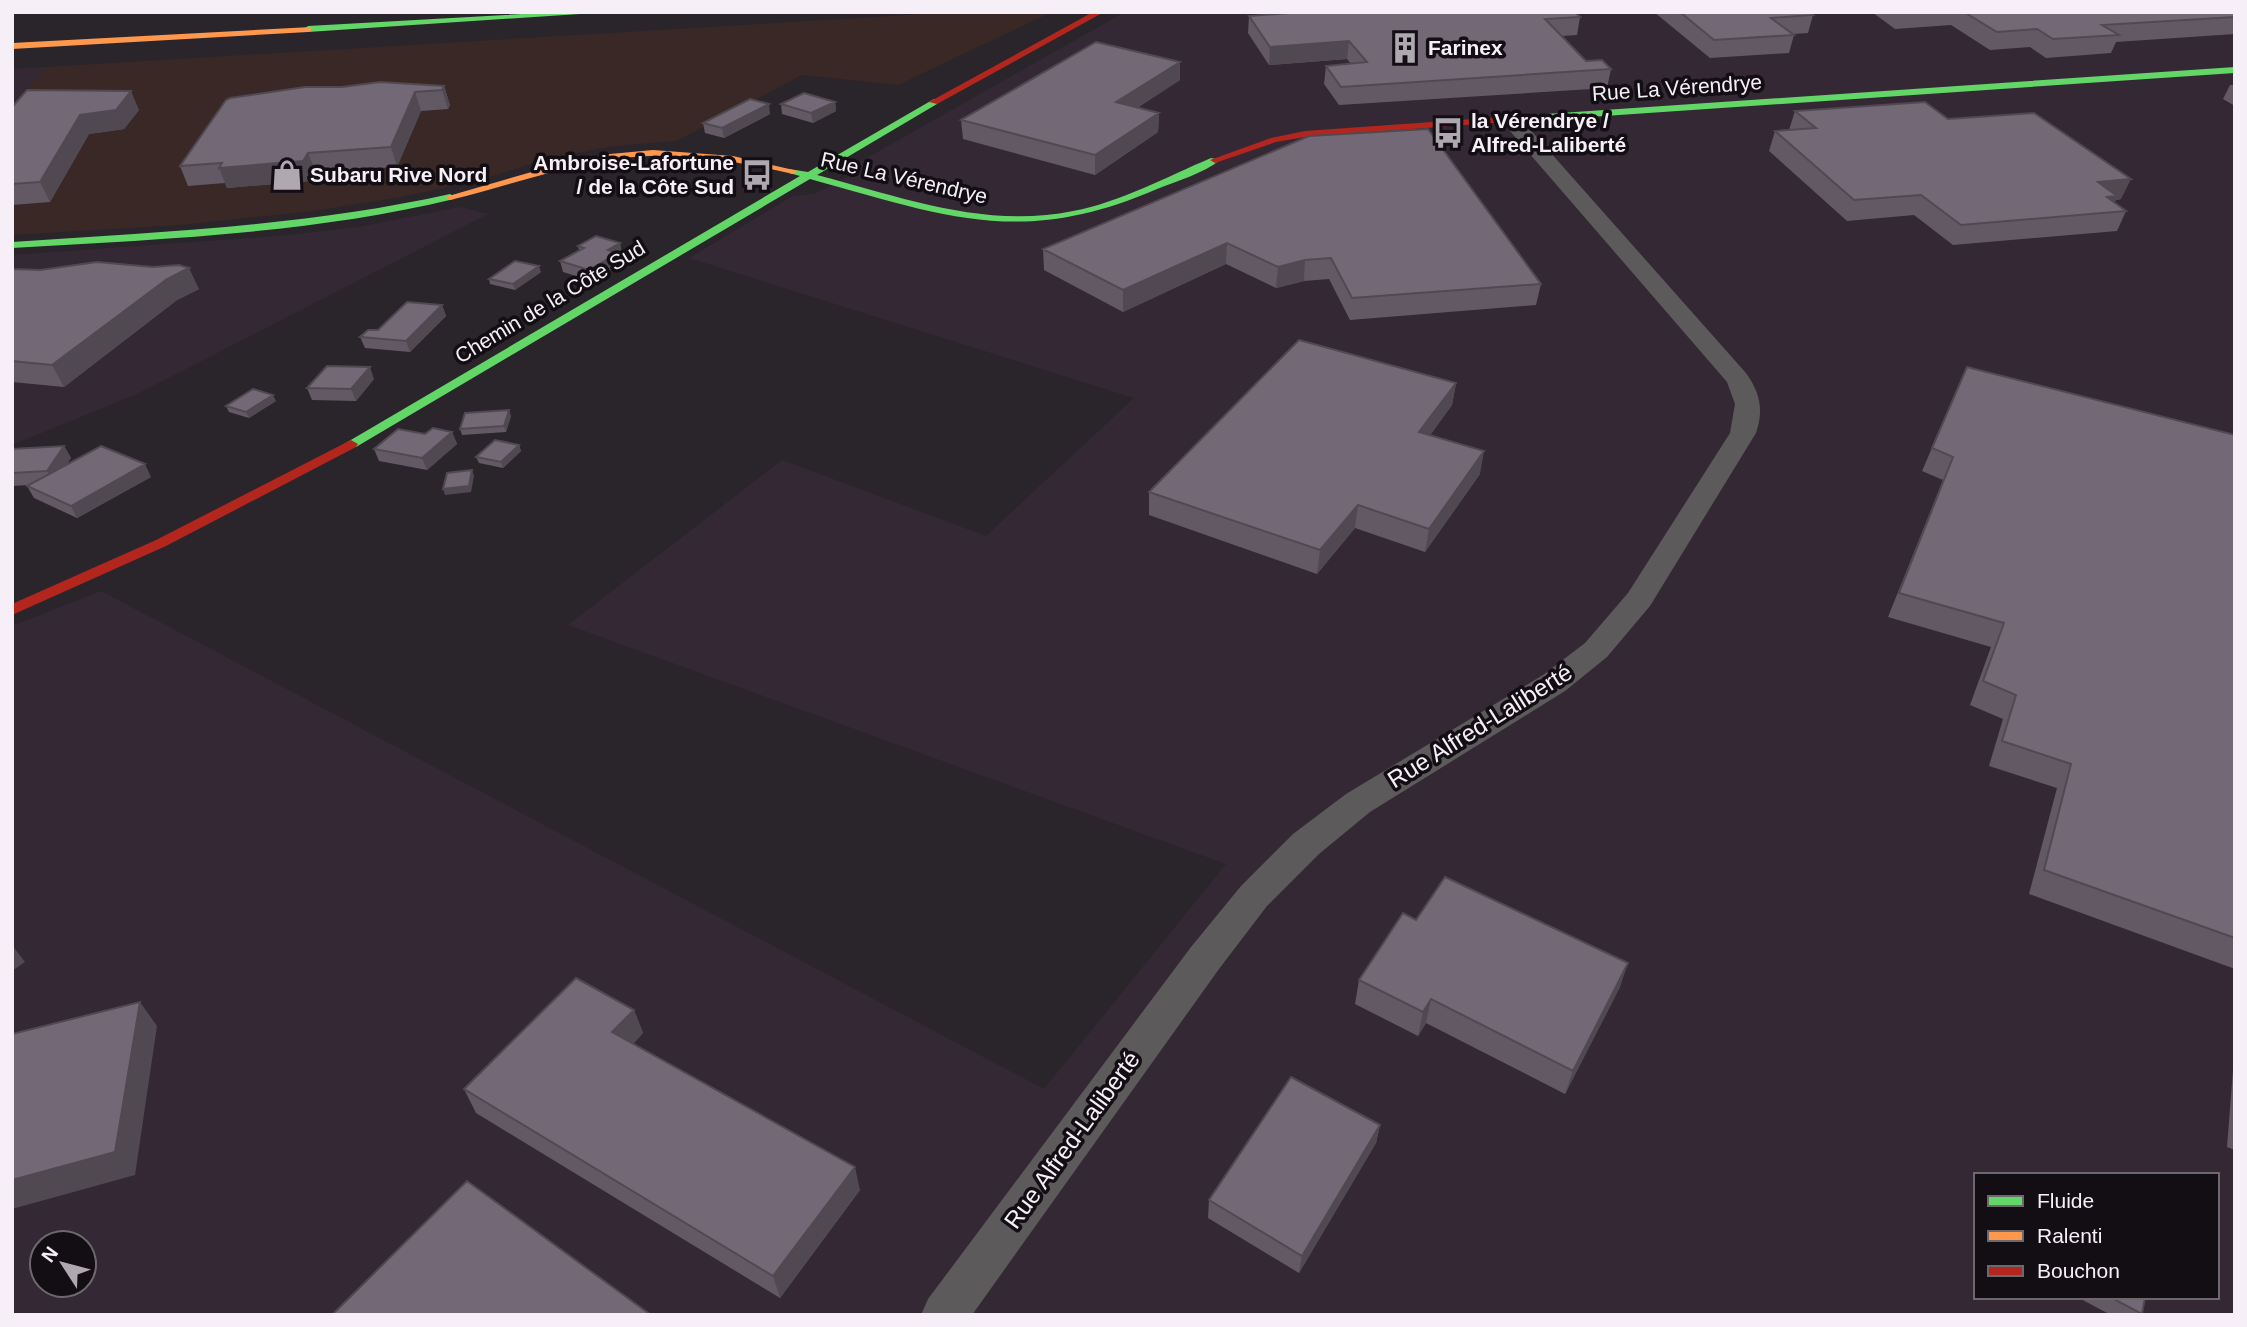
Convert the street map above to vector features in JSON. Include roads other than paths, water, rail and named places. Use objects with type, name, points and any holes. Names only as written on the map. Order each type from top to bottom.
[{"type":"main road","points":[[12,46],[606,12]]},
{"type":"main road","name":"Chemin de la Côte Sud","points":[[12,610],[149,549],[313,466],[900,120],[1100,12]]},
{"type":"main road","name":"Rue La Vérendrye","points":[[12,245],[247,229],[345,218],[413,207],[564,165],[627,155],[670,153],[712,156],[805,176],[961,216],[993,220],[1044,219],[1100,207],[1272,139],[1313,133],[2235,70]]},
{"type":"street","name":"Rue Alfred-Laliberté","points":[[944,1315],[1205,958],[1254,896],[1306,844],[1358,803],[1554,683],[1597,650],[1639,599],[1743,433],[1749,408],[1748,397],[1730,368],[1511,120]]},
{"type":"place","name":"Farinex","points":[[1405,48]]},
{"type":"place","name":"la Vérendrye / Alfred-Laliberté","points":[[1448,133]]},
{"type":"place","name":"Subaru Rive Nord","points":[[287,175]]},
{"type":"place","name":"Ambroise-Lafortune / de la Côte Sud","points":[[757,175]]}]
